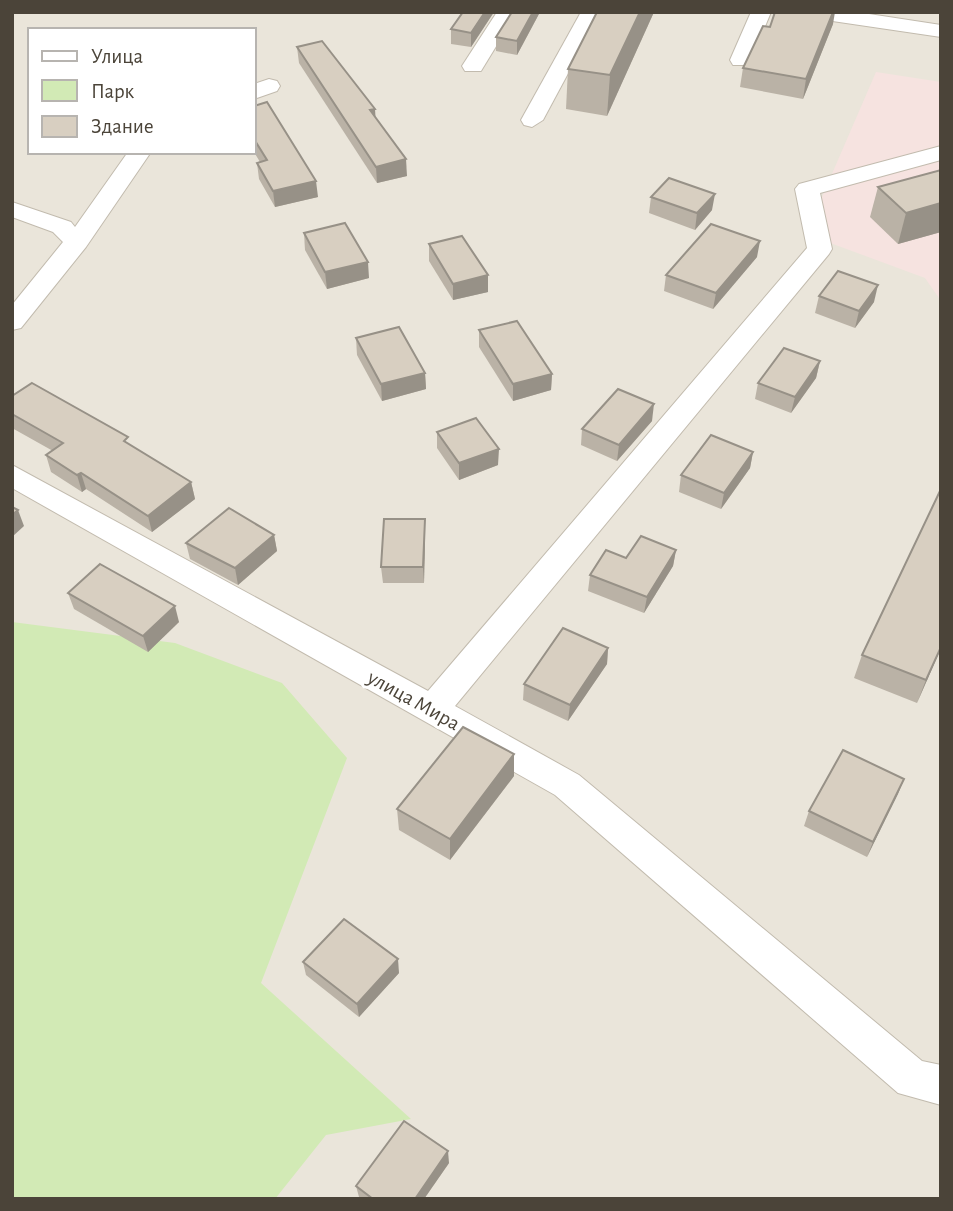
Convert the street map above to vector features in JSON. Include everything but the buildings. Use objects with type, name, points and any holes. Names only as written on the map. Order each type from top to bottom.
[{"type":"street","points":[[473,66],[508,12]]},
{"type":"street","points":[[532,120],[591,12]]},
{"type":"street","points":[[741,60],[761,12]]},
{"type":"street","points":[[813,12],[941,30]]},
{"type":"street","points":[[432,710],[820,249],[807,189],[941,153]]},
{"type":"street","points":[[12,322],[77,242],[139,154]]},
{"type":"street","points":[[12,209],[62,228],[77,242]]},
{"type":"street","name":"улица Мира","points":[[12,475],[567,785],[926,1082]]},
{"type":"shaded area","points":[[12,12],[941,12],[941,1199],[12,1199]]},
{"type":"shaded area","points":[[876,72],[941,82],[941,301],[925,278],[806,234]]},
{"type":"green space","points":[[12,622],[175,643],[282,683],[347,758],[261,983],[411,1119],[326,1135],[275,1199],[12,1199]]}]
